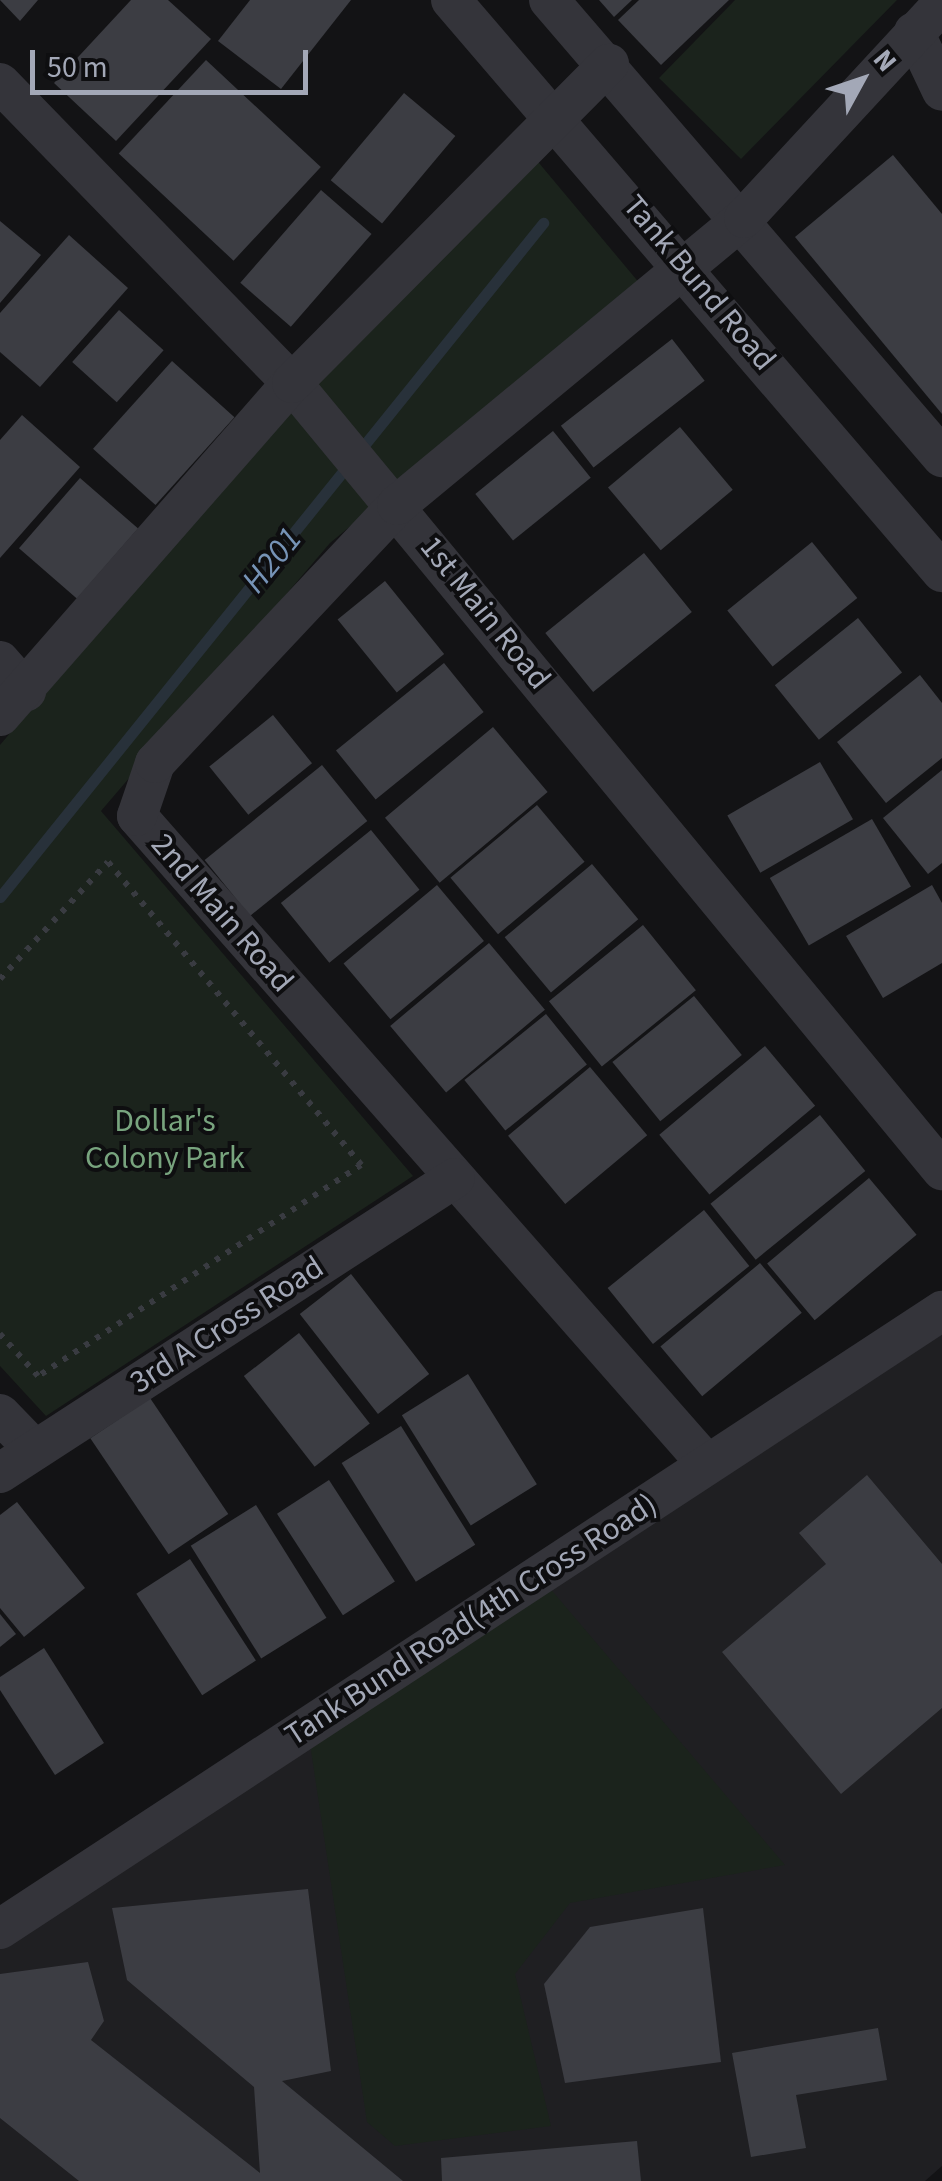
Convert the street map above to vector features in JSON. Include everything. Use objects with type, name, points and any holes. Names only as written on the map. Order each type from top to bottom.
[{"type":"street","name":"Tank Bund Road","points":[[451,0],[556,114],[942,572]]},
{"type":"street","points":[[549,0],[728,198],[942,457]]},
{"type":"street","points":[[928,18],[942,91]]},
{"type":"street","name":"2nd Main Road","points":[[707,1464],[137,816],[154,762],[390,498],[685,267],[728,198],[928,18]]},
{"type":"street","points":[[9,689],[301,395],[556,114],[609,64]]},
{"type":"street","name":"1st Main Road","points":[[0,83],[301,395],[942,1170]]},
{"type":"street","name":"3rd A Cross Road","points":[[0,1472],[455,1178]]},
{"type":"street","name":"Tank Bund Road(4th Cross Road)","points":[[6,1913],[942,1311]]},
{"type":"street","points":[[0,1414],[35,1450]]},
{"type":"path","points":[[0,979],[108,862],[361,1165],[38,1376],[0,1334]]},
{"type":"shaded area","points":[[942,1326],[942,2166],[925,2181],[0,2181],[0,1948]]},
{"type":"green space","points":[[735,0],[897,0],[741,159],[659,78]]},
{"type":"green space","name":"Dollar's Colony Park","points":[[534,157],[641,285],[330,543],[101,811],[413,1176],[46,1416],[0,1366],[0,745],[311,379]]},
{"type":"green space","points":[[548,1586],[785,1865],[570,1903],[515,1974],[551,2126],[395,2146],[367,2122],[310,1744]]},
{"type":"building","points":[[0,0],[38,0],[20,21]]},
{"type":"building","points":[[131,0],[168,0],[211,39],[116,141],[54,83]]},
{"type":"building","points":[[250,0],[351,0],[281,89],[218,41]]},
{"type":"building","points":[[599,0],[632,0],[614,17]]},
{"type":"building","points":[[639,0],[729,0],[661,65],[618,20]]},
{"type":"building","points":[[206,60],[321,167],[234,261],[119,154]]},
{"type":"building","points":[[404,93],[455,136],[382,223],[331,180]]},
{"type":"building","points":[[893,155],[942,214],[942,414],[795,237]]},
{"type":"building","points":[[321,190],[372,234],[291,327],[240,283]]},
{"type":"building","points":[[0,221],[41,255],[0,303]]},
{"type":"building","points":[[69,235],[128,288],[40,387],[0,352],[0,313]]},
{"type":"building","points":[[119,310],[164,350],[117,402],[72,362]]},
{"type":"building","points":[[672,339],[705,381],[594,468],[561,426]]},
{"type":"building","points":[[172,361],[234,417],[155,505],[93,449]]},
{"type":"building","points":[[22,415],[80,467],[0,558],[0,440]]},
{"type":"building","points":[[680,427],[733,490],[661,550],[608,487]]},
{"type":"building","points":[[553,431],[591,478],[513,541],[475,494]]},
{"type":"building","points":[[80,478],[138,529],[77,599],[19,548]]},
{"type":"building","points":[[812,542],[857,598],[773,667],[727,611]]},
{"type":"building","points":[[644,553],[692,612],[593,692],[545,633]]},
{"type":"building","points":[[385,581],[444,654],[397,692],[338,619]]},
{"type":"building","points":[[858,618],[902,672],[819,740],[775,685]]},
{"type":"building","points":[[444,663],[484,712],[376,799],[336,750]]},
{"type":"building","points":[[920,675],[942,703],[942,758],[886,803],[837,742]]},
{"type":"building","points":[[273,715],[312,763],[248,815],[209,767]]},
{"type":"building","points":[[493,727],[548,792],[440,883],[385,818]]},
{"type":"building","points":[[820,762],[853,819],[760,873],[727,816]]},
{"type":"building","points":[[322,765],[367,821],[250,916],[205,860]]},
{"type":"building","points":[[942,770],[942,863],[928,874],[883,818]]},
{"type":"building","points":[[537,805],[585,862],[498,934],[450,878]]},
{"type":"building","points":[[872,819],[911,887],[809,946],[770,878]]},
{"type":"building","points":[[371,830],[419,890],[329,963],[281,903]]},
{"type":"building","points":[[592,864],[638,919],[551,992],[505,937]]},
{"type":"building","points":[[437,885],[484,941],[390,1019],[344,963]]},
{"type":"building","points":[[932,885],[942,903],[942,963],[883,998],[846,936]]},
{"type":"building","points":[[643,925],[696,990],[602,1066],[549,1001]]},
{"type":"building","points":[[489,943],[545,1010],[446,1093],[390,1026]]},
{"type":"building","points":[[694,996],[742,1055],[660,1121],[612,1062]]},
{"type":"building","points":[[546,1014],[587,1065],[505,1131],[464,1080]]},
{"type":"building","points":[[765,1046],[815,1106],[709,1194],[659,1135]]},
{"type":"building","points":[[590,1067],[647,1135],[565,1204],[508,1136]]},
{"type":"building","points":[[820,1115],[865,1171],[756,1260],[710,1204]]},
{"type":"building","points":[[869,1178],[917,1235],[815,1320],[767,1263]]},
{"type":"building","points":[[704,1210],[749,1266],[653,1344],[608,1288]]},
{"type":"building","points":[[760,1263],[802,1313],[702,1396],[660,1347]]},
{"type":"building","points":[[351,1274],[429,1374],[378,1414],[300,1314]]},
{"type":"building","points":[[299,1333],[370,1424],[315,1467],[244,1376]]},
{"type":"building","points":[[468,1374],[537,1484],[471,1526],[402,1415]]},
{"type":"building","points":[[150,1398],[228,1514],[169,1554],[90,1438]]},
{"type":"building","points":[[401,1426],[475,1545],[416,1582],[342,1463]]},
{"type":"building","points":[[867,1475],[942,1564],[942,1708],[841,1794],[722,1652],[826,1564],[799,1533]]},
{"type":"building","points":[[329,1480],[395,1581],[343,1615],[277,1514]]},
{"type":"building","points":[[17,1502],[85,1588],[24,1637],[0,1608],[0,1515]]},
{"type":"building","points":[[256,1505],[326,1618],[261,1659],[191,1546]]},
{"type":"building","points":[[190,1559],[256,1660],[202,1695],[136,1594]]},
{"type":"building","points":[[0,1614],[16,1634],[0,1647]]},
{"type":"building","points":[[44,1648],[104,1743],[55,1775],[0,1690],[0,1677]]},
{"type":"building","points":[[308,1889],[331,2071],[282,2081],[403,2181],[79,2181],[0,2118],[0,1974],[88,1962],[104,2021],[91,2040],[260,2173],[254,2087],[127,1980],[112,1908]]},
{"type":"building","points":[[703,1908],[721,2062],[565,2083],[544,1984],[590,1927]]},
{"type":"building","points":[[878,2028],[887,2080],[796,2095],[806,2148],[751,2157],[732,2053]]},
{"type":"building","points":[[637,2141],[641,2181],[442,2181],[441,2158]]},
{"type":"waterway","name":"H201","points":[[0,897],[543,223]]}]
